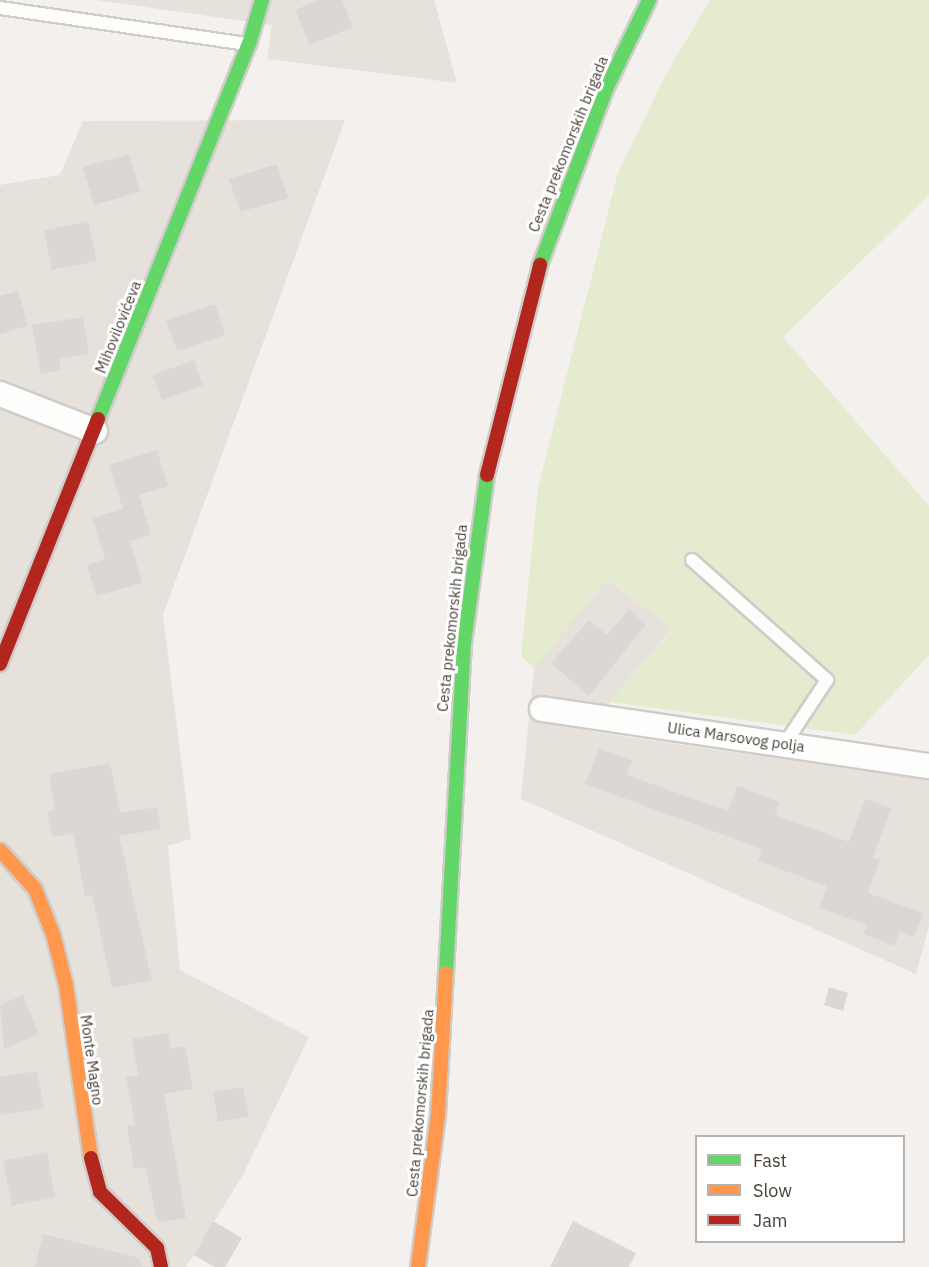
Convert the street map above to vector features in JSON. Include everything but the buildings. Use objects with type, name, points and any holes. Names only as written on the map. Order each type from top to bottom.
[{"type":"main road","name":"Mihovilovićeva","points":[[0,664],[7,627],[95,431],[249,44],[262,0]]},
{"type":"main road","name":"Cesta prekomorskih brigada","points":[[418,1267],[438,1115],[462,666],[488,468],[545,243],[607,87],[649,0]]},
{"type":"main road","name":"Monte Magno","points":[[0,850],[35,889],[53,934],[66,985],[93,1174],[100,1192],[157,1248],[161,1266]]},
{"type":"street","points":[[0,394],[95,431]]},
{"type":"street","name":"Ulica Marsovog polja","points":[[542,709],[929,766]]},
{"type":"lane","points":[[0,8],[249,44]]},
{"type":"lane","points":[[692,560],[827,680],[784,745]]},
{"type":"shaded area","points":[[96,0],[434,0],[457,83],[267,59],[272,25]]},
{"type":"shaded area","points":[[345,120],[163,615],[191,839],[168,846],[180,970],[309,1037],[243,1175],[186,1267],[0,1267],[0,185],[60,175],[83,121]]},
{"type":"shaded area","points":[[607,579],[672,628],[610,702],[593,732],[929,780],[929,926],[916,974],[521,799],[534,668]]},
{"type":"green space","points":[[710,0],[929,0],[929,195],[783,337],[929,506],[929,655],[855,735],[610,702],[672,629],[608,579],[534,668],[521,656],[538,488],[618,173],[666,74]]},
{"type":"traffic: fast","points":[[98,419],[249,44],[262,0]]},
{"type":"traffic: fast","points":[[540,265],[607,87],[649,0]]},
{"type":"traffic: fast","points":[[446,973],[464,643],[487,475]]},
{"type":"traffic: slow","points":[[0,850],[35,889],[53,934],[66,985],[91,1158]]},
{"type":"traffic: slow","points":[[418,1267],[438,1115],[446,973]]},
{"type":"traffic: jam","points":[[487,475],[540,265]]},
{"type":"traffic: jam","points":[[0,664],[98,419]]},
{"type":"traffic: jam","points":[[91,1158],[100,1192],[157,1248],[161,1267]]}]
